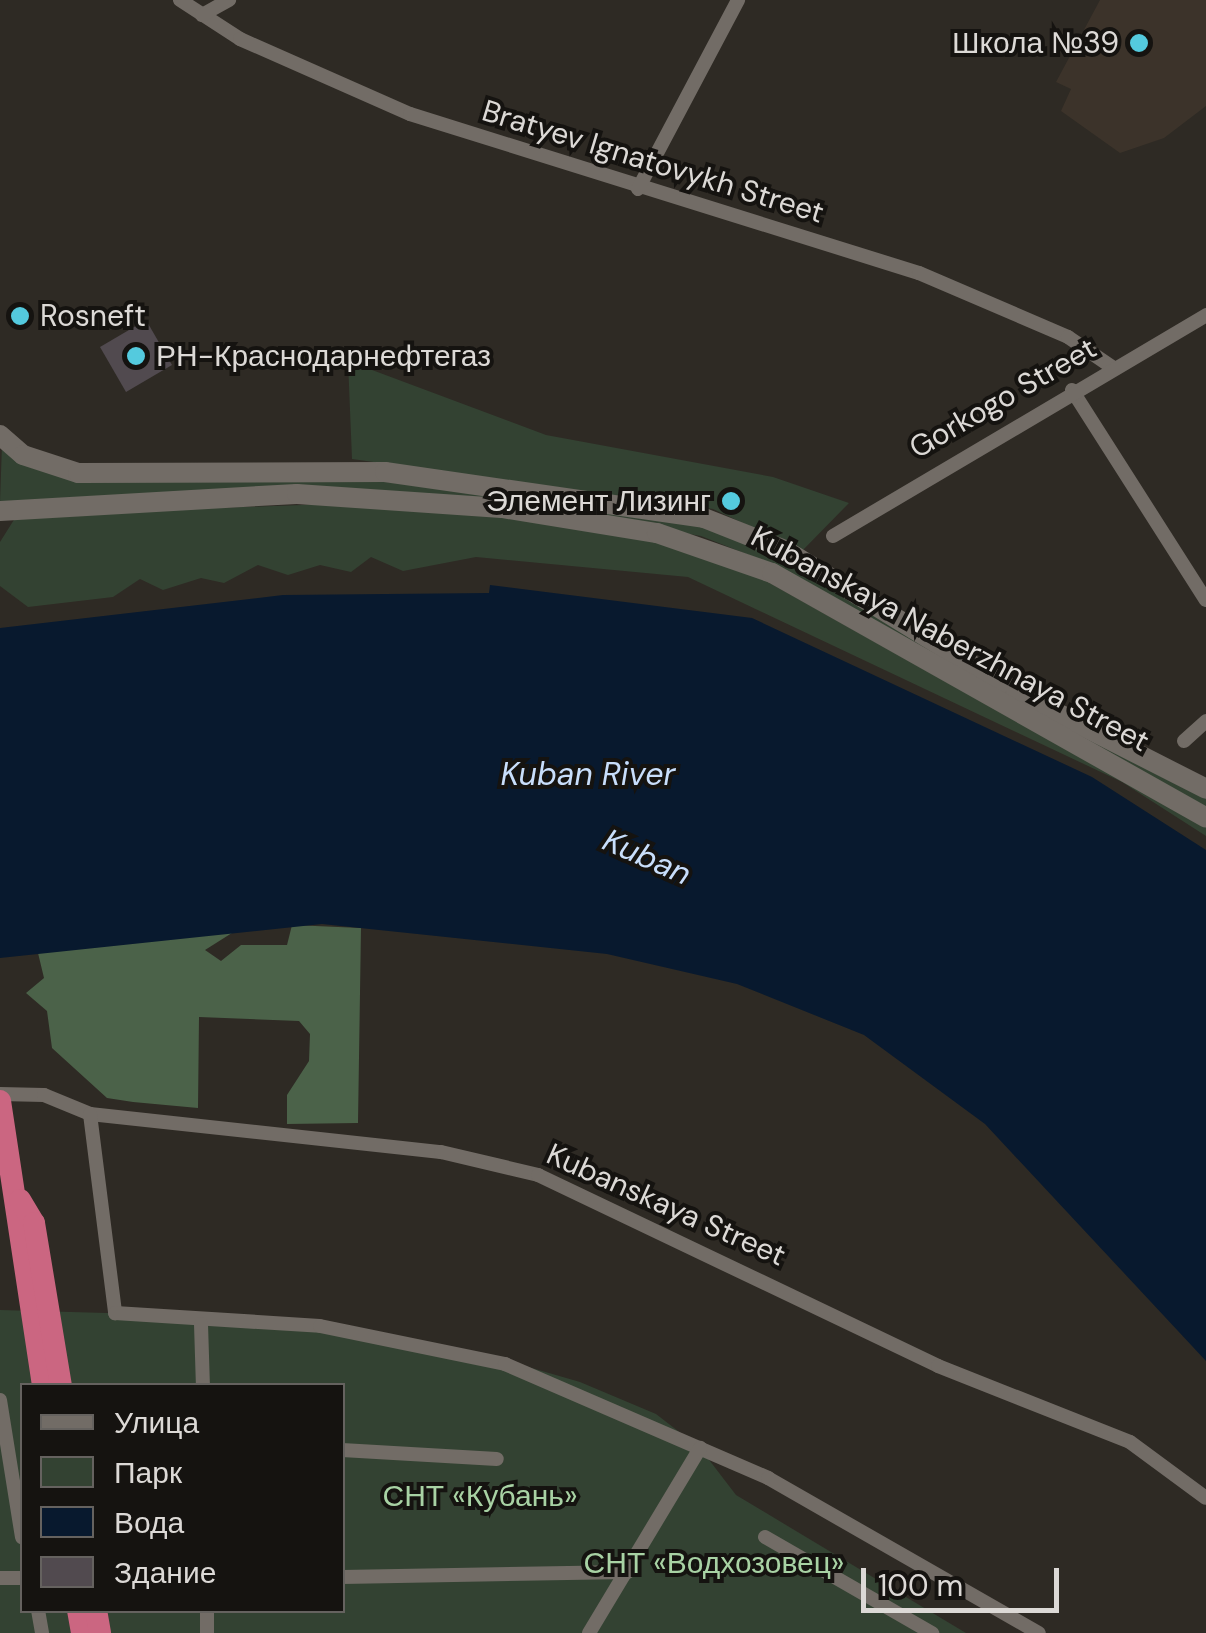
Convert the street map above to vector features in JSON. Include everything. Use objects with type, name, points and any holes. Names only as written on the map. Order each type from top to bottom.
[{"type":"highway","points":[[0,1097],[43,1383]]},
{"type":"highway","points":[[12,1180],[34,1223],[61,1383]]},
{"type":"main road","name":"Kubanskaya Naberzhnaya Street","points":[[0,435],[23,455],[78,473],[386,472],[704,518],[784,550],[1016,692],[1206,790]]},
{"type":"main road","name":"Kubanskaya Naberzhnaya Street","points":[[0,511],[297,494],[502,508],[658,532],[772,573],[1206,818]]},
{"type":"street","name":"Bratyev Ignatovykh Street","points":[[180,0],[202,15],[410,114],[919,273],[1068,336],[1112,367]]},
{"type":"street","points":[[202,15],[229,0]]},
{"type":"street","points":[[638,188],[738,0]]},
{"type":"street","name":"Gorkogo Street","points":[[833,536],[1072,390],[1206,315]]},
{"type":"street","points":[[1072,390],[1206,600]]},
{"type":"street","points":[[1184,741],[1206,721]]},
{"type":"street","name":"Kubanskaya Street","points":[[0,1097],[44,1095],[90,1114],[441,1152],[538,1175],[938,1366],[1130,1442],[1206,1498]]},
{"type":"street","points":[[90,1114],[109,1301],[128,1316],[202,1324],[320,1326],[505,1364],[697,1447],[1039,1633]]},
{"type":"street","points":[[202,1324],[203,1383]]},
{"type":"street","points":[[0,1400],[6,1473],[20,1530]]},
{"type":"street","points":[[588,1633],[628,1572],[697,1447]]},
{"type":"street","points":[[345,1450],[497,1458]]},
{"type":"street","points":[[765,1537],[932,1633]]},
{"type":"street","points":[[345,1577],[628,1572]]},
{"type":"shaded area","name":"Школа №39","points":[[1100,0],[1206,0],[1206,106],[1164,138],[1120,153],[1061,111],[1071,89],[1056,82]]},
{"type":"green space","points":[[348,361],[546,435],[773,477],[849,503],[802,551],[713,509],[352,459]]},
{"type":"green space","points":[[2,444],[30,467],[78,479],[372,480],[690,522],[771,553],[1206,798],[1206,810],[764,561],[701,536],[511,504],[0,502]]},
{"type":"green space","points":[[329,504],[503,517],[671,543],[741,567],[1206,827],[1206,836],[1122,782],[688,577],[476,557],[403,571],[371,557],[351,572],[320,565],[288,575],[258,565],[224,583],[201,578],[163,590],[140,579],[113,597],[28,607],[0,586],[0,542],[17,515]]},
{"type":"green space","points":[[292,925],[361,928],[358,1123],[287,1124],[287,1095],[309,1061],[310,1034],[299,1021],[199,1017],[198,1108],[133,1102],[107,1098],[52,1048],[47,1011],[26,993],[44,978],[38,953],[243,926],[205,950],[221,961],[241,945],[287,945]]},
{"type":"green space","name":"СНТ «Кубань»","points":[[0,1310],[213,1316],[511,1362],[580,1382],[656,1414],[700,1448],[736,1495],[966,1633],[0,1633]]},
{"type":"water","name":"Kuban River","points":[[490,585],[752,618],[1092,777],[1206,850],[1206,1361],[985,1124],[864,1035],[737,984],[607,954],[322,924],[0,958],[0,628],[283,595],[489,593]]},
{"type":"building","name":"РН-Краснодарнефтегаз","points":[[146,320],[172,365],[126,392],[100,347]]},
{"type":"place","name":"Школа №39","points":[[1139,43]]},
{"type":"place","name":"Rosneft","points":[[20,316]]},
{"type":"place","name":"РН-Краснодарнефтегаз","points":[[136,356]]},
{"type":"place","name":"Элемент Лизинг","points":[[731,501]]},
{"type":"water label","name":"Kuban","points":[[647,857]]},
{"type":"park label","name":"СНТ «Водхозовец»","points":[[714,1563]]}]
